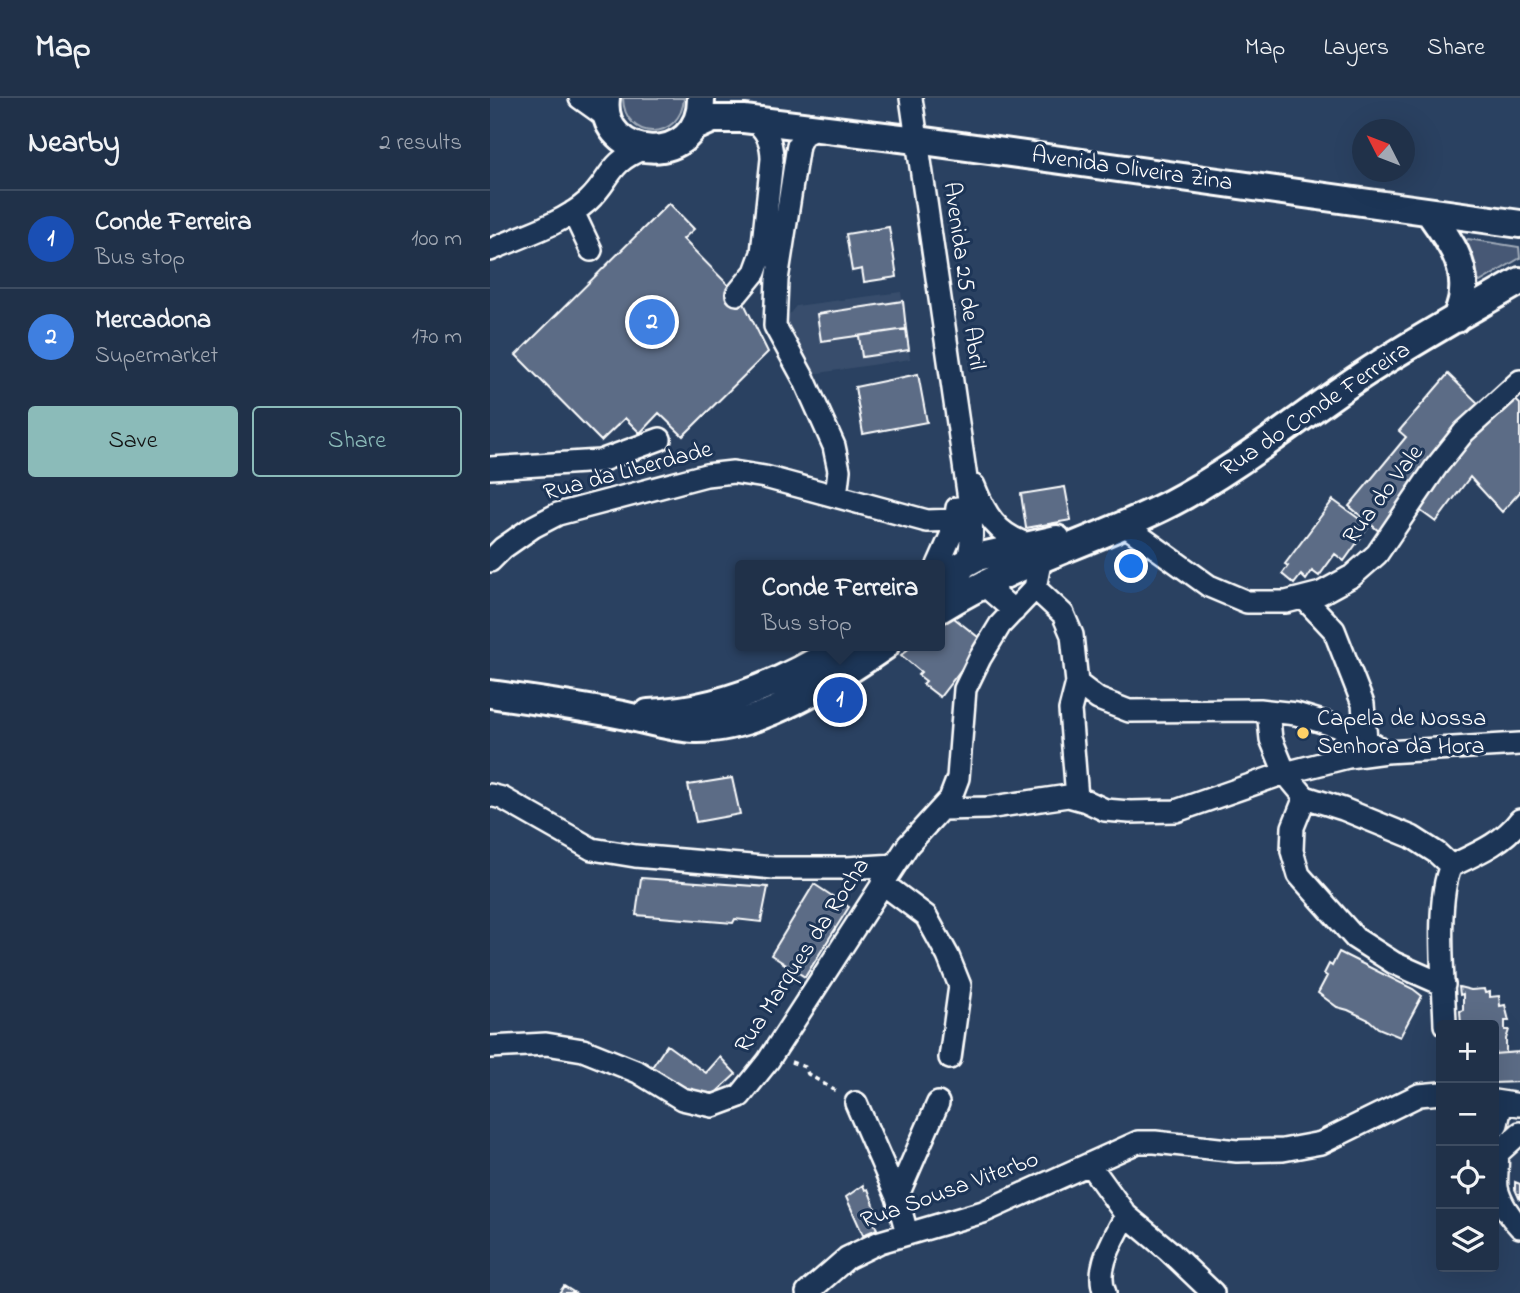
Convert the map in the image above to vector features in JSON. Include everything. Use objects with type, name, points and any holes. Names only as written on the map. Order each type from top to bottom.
[{"type":"main road","points":[[694,128],[702,108],[701,98]]},
{"type":"main road","name":"Avenida Oliveira Zina","points":[[709,98],[748,119]]},
{"type":"main road","points":[[610,116],[628,143],[643,149]]},
{"type":"main road","name":"Avenida Oliveira Zina","points":[[643,149],[659,150],[674,145],[694,128],[713,119],[748,119],[917,139],[1520,224]]},
{"type":"main road","points":[[1429,212],[1449,240],[1461,265],[1464,292],[1457,319]]},
{"type":"main road","name":"Rua do Conde Ferreira","points":[[945,576],[975,573],[1034,551],[1115,527],[1171,503],[1362,375],[1520,281]]},
{"type":"main road","name":"Rua do Conde Ferreira","points":[[945,604],[975,573]]},
{"type":"main road","points":[[618,714],[665,713],[754,692],[834,651]]},
{"type":"main road","points":[[490,694],[618,714],[664,726],[698,729],[732,724],[770,711],[813,692],[877,651]]},
{"type":"street","points":[[580,98],[610,116],[616,149],[613,163],[605,178]]},
{"type":"street","name":"Avenida 25 de Abril","points":[[911,98],[964,461],[975,573]]},
{"type":"street","points":[[737,294],[755,272],[762,253],[772,159],[772,150],[762,126],[748,119]]},
{"type":"street","points":[[816,128],[803,135],[798,145],[774,314],[775,326],[804,379],[834,446],[839,470],[836,496]]},
{"type":"street","points":[[490,250],[573,212],[590,199],[613,166],[643,149]]},
{"type":"street","points":[[573,212],[591,250]]},
{"type":"street","name":"Rua do Vale","points":[[1115,527],[1209,586],[1247,602],[1286,602],[1321,593],[1352,576],[1377,554],[1436,467],[1464,432],[1520,382]]},
{"type":"street","points":[[490,468],[600,461],[660,439]]},
{"type":"street","name":"Avenida 25 de Abril","points":[[940,560],[955,520],[964,461]]},
{"type":"street","name":"Avenida 25 de Abril","points":[[964,461],[985,510],[999,530],[1034,551]]},
{"type":"street","name":"Rua da Liberdade","points":[[490,561],[503,548],[533,527],[558,514],[706,475],[733,472],[765,477],[928,521],[955,520]]},
{"type":"street","name":"Rua Marques da Rocha","points":[[490,1047],[546,1044],[583,1050],[638,1072],[682,1100],[713,1106],[740,1096],[773,1054],[908,845],[950,799],[958,778],[965,690],[979,658],[1000,625],[1035,587],[1034,551]]},
{"type":"street","points":[[975,573],[1014,611]]},
{"type":"street","name":"Rua do Conde Ferreira","points":[[945,591],[958,579],[975,573]]},
{"type":"street","points":[[1035,587],[1063,614],[1072,635],[1077,683],[1070,710],[1077,799]]},
{"type":"street","points":[[1304,598],[1334,630],[1363,704],[1366,740]]},
{"type":"street","points":[[770,711],[797,688],[860,651]]},
{"type":"street","points":[[1077,683],[1098,699],[1129,711],[1264,710],[1296,713],[1349,730],[1387,752]]},
{"type":"street","points":[[1264,710],[1271,739],[1285,773],[1305,797],[1412,837],[1451,866]]},
{"type":"street","points":[[942,809],[987,808],[1068,796],[1105,810],[1176,811],[1285,773],[1348,757],[1520,744]]},
{"type":"street","points":[[490,795],[502,798],[592,849],[635,856],[774,868],[895,865]]},
{"type":"street","points":[[1305,797],[1293,827],[1292,851],[1299,875],[1354,938],[1394,963],[1444,985]]},
{"type":"street","points":[[1445,1020],[1445,878],[1451,866],[1485,850],[1513,830],[1520,820]]},
{"type":"street","points":[[882,883],[926,916],[960,986],[950,1058]]},
{"type":"street","name":"Rua Sousa Viterbo","points":[[807,1293],[847,1258],[880,1242],[983,1212],[1138,1142],[1237,1152],[1283,1150],[1321,1143],[1419,1095],[1436,1093]]},
{"type":"street","points":[[856,1103],[897,1197],[907,1233]]},
{"type":"street","points":[[897,1197],[938,1103]]},
{"type":"street","points":[[1499,1103],[1520,1105]]},
{"type":"street","points":[[1499,1146],[1520,1133]]},
{"type":"street","points":[[1090,1165],[1126,1215],[1213,1293]]},
{"type":"street","points":[[1499,1193],[1510,1217],[1520,1227]]},
{"type":"street","points":[[1105,1293],[1101,1284],[1101,1268],[1126,1215]]},
{"type":"path","points":[[773,1054],[805,1067],[808,1074],[856,1103]]},
{"type":"shaded area","points":[[623,98],[684,98],[681,112],[673,123],[664,129],[653,131],[642,129],[633,123],[626,112]]},
{"type":"shaded area","points":[[1468,239],[1519,247],[1520,258],[1480,282],[1466,241]]},
{"type":"shaded area","points":[[901,292],[910,359],[812,374],[783,322],[796,306]]},
{"type":"building","points":[[669,203],[694,229],[683,239],[742,299],[768,352],[683,436],[659,413],[640,433],[625,418],[601,441],[516,355]]},
{"type":"building","points":[[889,227],[897,277],[864,282],[862,269],[852,271],[846,234]]},
{"type":"building","points":[[903,301],[906,329],[821,341],[817,314]]},
{"type":"building","points":[[906,329],[909,350],[862,357],[859,336]]},
{"type":"building","points":[[918,374],[927,422],[863,434],[855,387]]},
{"type":"building","points":[[1448,374],[1480,405],[1380,532],[1349,506],[1406,437],[1399,431]]},
{"type":"building","points":[[1513,398],[1520,404],[1520,492],[1502,512],[1470,477],[1436,522],[1418,509],[1461,446]]},
{"type":"building","points":[[1065,487],[1071,520],[1026,528],[1021,494]]},
{"type":"building","points":[[1333,500],[1369,526],[1344,561],[1335,554],[1319,576],[1312,571],[1306,580],[1301,575],[1294,584],[1282,574],[1288,566],[1285,564]]},
{"type":"building","points":[[949,614],[983,641],[940,697],[923,684],[926,681],[918,675],[921,672],[901,655],[906,651],[945,651],[945,618]]},
{"type":"building","points":[[732,778],[740,814],[696,822],[688,785]]},
{"type":"building","points":[[641,878],[768,887],[761,922],[735,919],[733,923],[636,915]]},
{"type":"building","points":[[814,884],[849,907],[805,977],[771,955]]},
{"type":"building","points":[[1339,952],[1422,996],[1400,1037],[1337,1007],[1318,993],[1327,976],[1324,974],[1329,964],[1332,966]]},
{"type":"building","points":[[1459,987],[1484,989],[1485,993],[1490,992],[1490,997],[1499,996],[1500,1006],[1505,1005],[1509,1021],[1505,1021],[1505,1030],[1509,1030],[1506,1053],[1499,1054],[1499,1020],[1461,1020],[1463,994],[1460,995]]},
{"type":"building","points":[[667,1045],[706,1073],[720,1057],[736,1074],[709,1099],[697,1101],[650,1070]]},
{"type":"building","points":[[1520,1050],[1520,1082],[1499,1083],[1499,1054]]},
{"type":"building","points":[[1515,1182],[1520,1184],[1520,1200],[1515,1189]]},
{"type":"building","points":[[863,1185],[865,1190],[868,1189],[879,1218],[873,1220],[877,1229],[863,1235],[846,1197]]},
{"type":"building","points":[[564,1286],[575,1293],[559,1293]]},
{"type":"place","name":"Mercadona","points":[[652,322]]},
{"type":"place","name":"Conde Ferreira","points":[[840,700]]},
{"type":"place","name":"Capela de Nossa Senhora da Hora","points":[[1303,733]]}]
